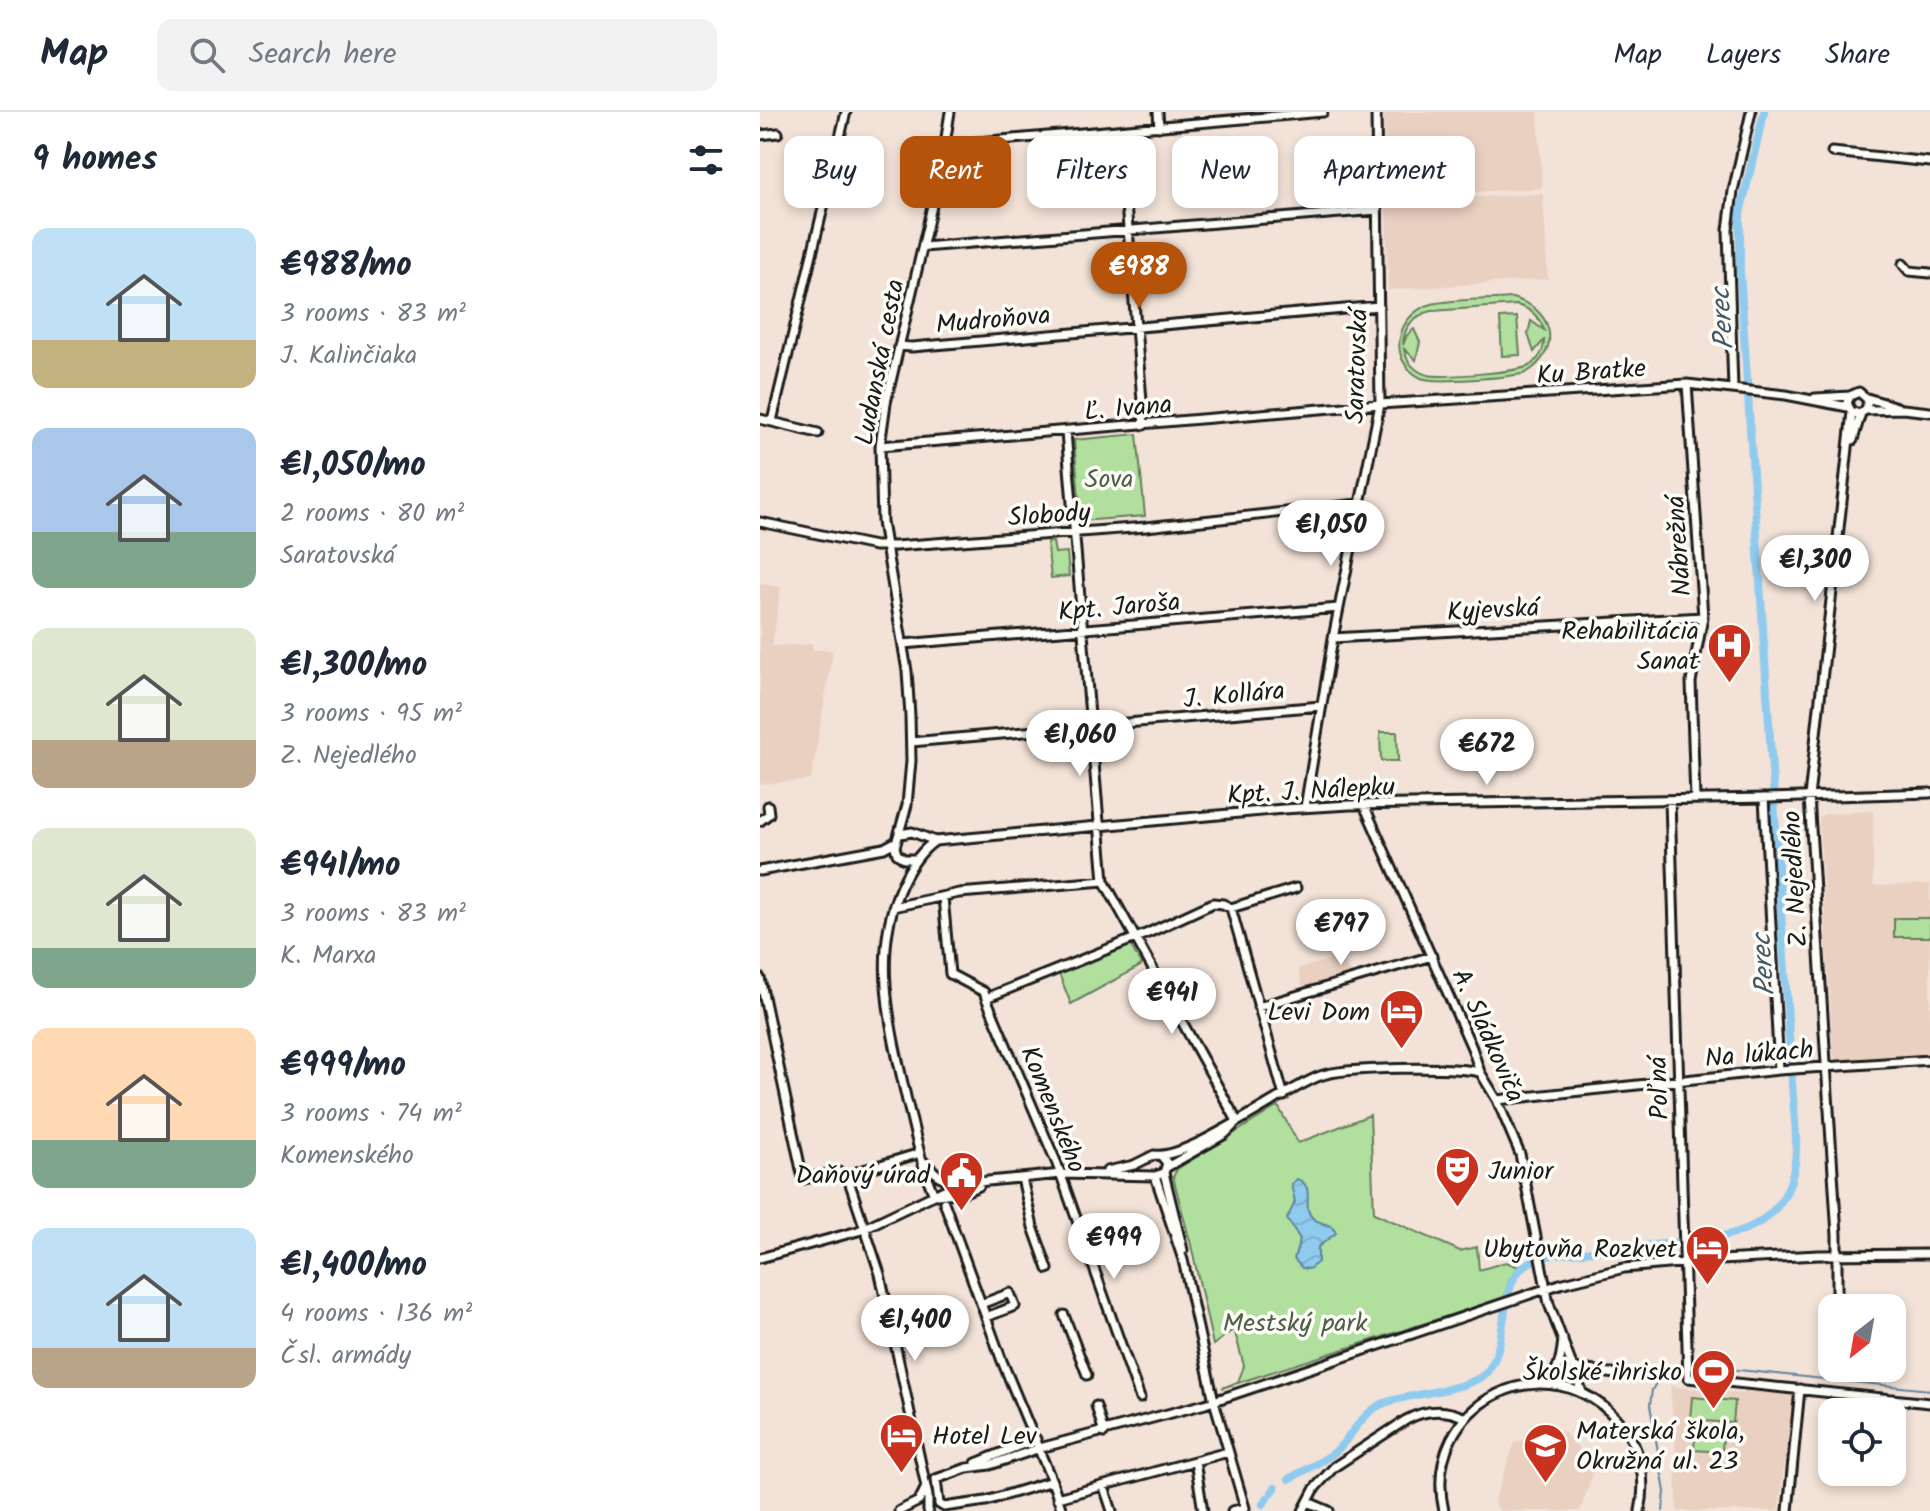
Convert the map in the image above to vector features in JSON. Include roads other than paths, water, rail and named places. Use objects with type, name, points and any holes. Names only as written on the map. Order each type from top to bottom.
[{"type":"street","points":[[772,421],[846,112]]},
{"type":"street","name":"Ludanská cesta","points":[[946,136],[950,112]]},
{"type":"street","points":[[1158,112],[1159,127]]},
{"type":"street","points":[[1011,139],[1323,112]]},
{"type":"street","name":"Saratovská","points":[[1305,807],[1333,638],[1380,404],[1376,112]]},
{"type":"street","points":[[1738,390],[1728,230],[1733,191],[1751,112]]},
{"type":"street","points":[[1120,130],[1144,425]]},
{"type":"street","points":[[760,135],[778,133]]},
{"type":"street","points":[[1832,152],[1930,162]]},
{"type":"street","name":"Ludanská cesta","points":[[900,834],[906,812],[911,742],[903,644],[880,501],[880,446],[886,403],[931,208]]},
{"type":"street","points":[[923,247],[1377,210]]},
{"type":"street","points":[[1903,264],[1909,271],[1930,273]]},
{"type":"street","name":"Mudroňova","points":[[899,346],[1379,306]]},
{"type":"street","name":"Ku Bratke","points":[[1380,404],[1687,384],[1805,398],[1850,410]]},
{"type":"street","name":"Nábrežná","points":[[1687,384],[1703,617],[1691,682],[1695,799]]},
{"type":"street","points":[[1903,409],[1850,410],[1850,396],[1859,392],[1867,398],[1903,409],[1930,412]]},
{"type":"street","name":"Ku Bratke","points":[[1805,398],[1850,396]]},
{"type":"street","points":[[1864,412],[1869,404],[1867,398]]},
{"type":"street","name":"Ľ. Ivana","points":[[880,446],[1380,404]]},
{"type":"street","name":"Z. Nejedlého","points":[[1837,1294],[1809,797],[1849,450],[1850,410]]},
{"type":"street","name":"Z. Nejedlého","points":[[1849,450],[1864,412]]},
{"type":"street","points":[[760,419],[818,433]]},
{"type":"street","points":[[1066,432],[1104,881],[1237,1121]]},
{"type":"street","name":"Slobody","points":[[760,522],[886,546],[1074,533],[1359,504]]},
{"type":"street","name":"Kpt. Jaroša","points":[[903,644],[1339,608]]},
{"type":"street","name":"Kyjevská","points":[[1333,638],[1703,617]]},
{"type":"street","name":"J. Kollára","points":[[911,742],[1321,706]]},
{"type":"street","name":"Kpt. J. Nálepku","points":[[921,837],[935,841],[1305,807],[1930,793]]},
{"type":"street","name":"Z. Nejedlého","points":[[1766,798],[1781,1070]]},
{"type":"street","name":"Poľná","points":[[1670,800],[1687,1374],[1688,1378],[1800,1389]]},
{"type":"street","name":"A. Sládkoviča","points":[[1364,805],[1476,1056],[1480,1072],[1498,1103],[1520,1154],[1549,1304],[1582,1392]]},
{"type":"street","points":[[760,821],[769,814],[768,806]]},
{"type":"street","name":"Ludanská cesta","points":[[906,812],[912,832]]},
{"type":"street","points":[[760,871],[884,848],[895,842],[900,834],[912,832],[921,837],[924,848],[907,872],[893,907],[885,967],[888,1010],[921,1156],[934,1195]]},
{"type":"street","name":"Kpt. J. Nálepku","points":[[924,848],[935,841]]},
{"type":"street","points":[[895,842],[907,872]]},
{"type":"street","points":[[884,848],[916,859]]},
{"type":"street","points":[[893,907],[959,893],[1104,881]]},
{"type":"street","points":[[943,897],[950,974],[984,992],[986,998],[1150,932],[1213,903],[1231,908],[1296,888]]},
{"type":"street","points":[[1231,908],[1284,1096]]},
{"type":"street","points":[[1258,1007],[1432,956]]},
{"type":"street","points":[[760,978],[803,1179],[839,1172],[847,1175],[921,1156]]},
{"type":"street","name":"Komenského","points":[[986,998],[1061,1174],[1140,1398]]},
{"type":"street","name":"Na lúkach","points":[[1498,1103],[1678,1080],[1930,1060]]},
{"type":"street","points":[[1097,1173],[1147,1161],[1154,1155],[1162,1157],[1320,1076],[1338,1072],[1439,1069],[1480,1072]]},
{"type":"street","points":[[760,1258],[866,1227],[957,1184],[1061,1174],[1152,1175],[1225,1134],[1237,1121]]},
{"type":"street","points":[[921,1156],[939,1176],[957,1184]]},
{"type":"street","points":[[1162,1157],[1214,1401],[1228,1452],[1249,1509],[1232,1511]]},
{"type":"street","points":[[1147,1161],[1146,1166],[1183,1260]]},
{"type":"street","points":[[847,1175],[880,1274],[906,1390],[928,1511]]},
{"type":"street","points":[[934,1195],[940,1186],[939,1176]]},
{"type":"street","points":[[1022,1178],[1033,1227],[1048,1269]]},
{"type":"street","points":[[934,1195],[965,1192],[985,1183]]},
{"type":"street","points":[[944,1202],[1062,1511]]},
{"type":"street","points":[[1052,1481],[986,1501],[944,1507],[939,1504],[936,1479],[967,1468],[990,1465],[1038,1444],[1104,1433],[1214,1401],[1547,1290],[1624,1268],[1837,1254],[1930,1254]]},
{"type":"street","points":[[981,1304],[1010,1293],[1015,1306],[986,1317]]},
{"type":"street","points":[[1064,1315],[1087,1375]]},
{"type":"street","points":[[1540,1384],[1554,1374],[1560,1363],[1563,1337]]},
{"type":"street","points":[[1574,1368],[1622,1375]]},
{"type":"street","points":[[1444,1511],[1441,1472],[1450,1441],[1465,1418],[1487,1398],[1505,1389],[1540,1384],[1582,1392],[1610,1411],[1638,1453],[1644,1485],[1640,1511]]},
{"type":"street","points":[[1788,1511],[1800,1389],[1930,1403]]},
{"type":"street","points":[[1096,1406],[1104,1433]]},
{"type":"street","points":[[1303,1511],[1315,1488],[1334,1467],[1418,1414],[1433,1410],[1453,1412],[1465,1418]]},
{"type":"street","points":[[1057,1498],[1228,1452]]},
{"type":"street","points":[[1195,1461],[1203,1511]]},
{"type":"street","points":[[1104,1487],[1112,1511]]},
{"type":"street","points":[[899,1511],[919,1501],[925,1489]]},
{"type":"street","points":[[986,1501],[988,1511]]},
{"type":"street","points":[[1308,1502],[1329,1511]]},
{"type":"street","points":[[908,1507],[917,1511]]},
{"type":"water","points":[[1297,1179],[1308,1192],[1310,1214],[1333,1227],[1336,1233],[1318,1247],[1318,1262],[1309,1269],[1302,1268],[1294,1259],[1300,1239],[1287,1219],[1295,1202],[1291,1184]]},
{"type":"waterway","name":"Perec","points":[[1289,1479],[1336,1451],[1362,1419],[1382,1404],[1466,1384],[1486,1373],[1498,1348],[1510,1288],[1524,1266],[1532,1261],[1558,1254],[1692,1241],[1747,1229],[1776,1209],[1793,1173],[1796,1128],[1740,271],[1740,214],[1764,112]]},
{"type":"waterway","points":[[1663,1511],[1665,1492],[1650,1405],[1652,1390],[1659,1378],[1678,1364],[1685,1364]]},
{"type":"waterway","points":[[1691,1365],[1930,1390]]},
{"type":"waterway","name":"Perec","points":[[1272,1492],[1275,1488]]},
{"type":"waterway","name":"Perec","points":[[1263,1504],[1267,1498]]},
{"type":"place","name":"Rehabilitácia Sanat","points":[[1730,684]]},
{"type":"place","name":"Levi Dom","points":[[1401,1050]]},
{"type":"place","name":"Junior","points":[[1457,1209]]},
{"type":"place","name":"Daňový úrad","points":[[961,1213]]},
{"type":"place","name":"Ubytovňa Rozkvet","points":[[1708,1287]]},
{"type":"place","name":"Školské ihrisko","points":[[1713,1410]]},
{"type":"place","name":"Hotel Lev","points":[[901,1474]]},
{"type":"place","name":"Materská škola, Okružná ul. 23","points":[[1545,1484]]},
{"type":"park label","name":"Sova","points":[[1109,478]]},
{"type":"park label","name":"Mestský park","points":[[1295,1322]]}]
